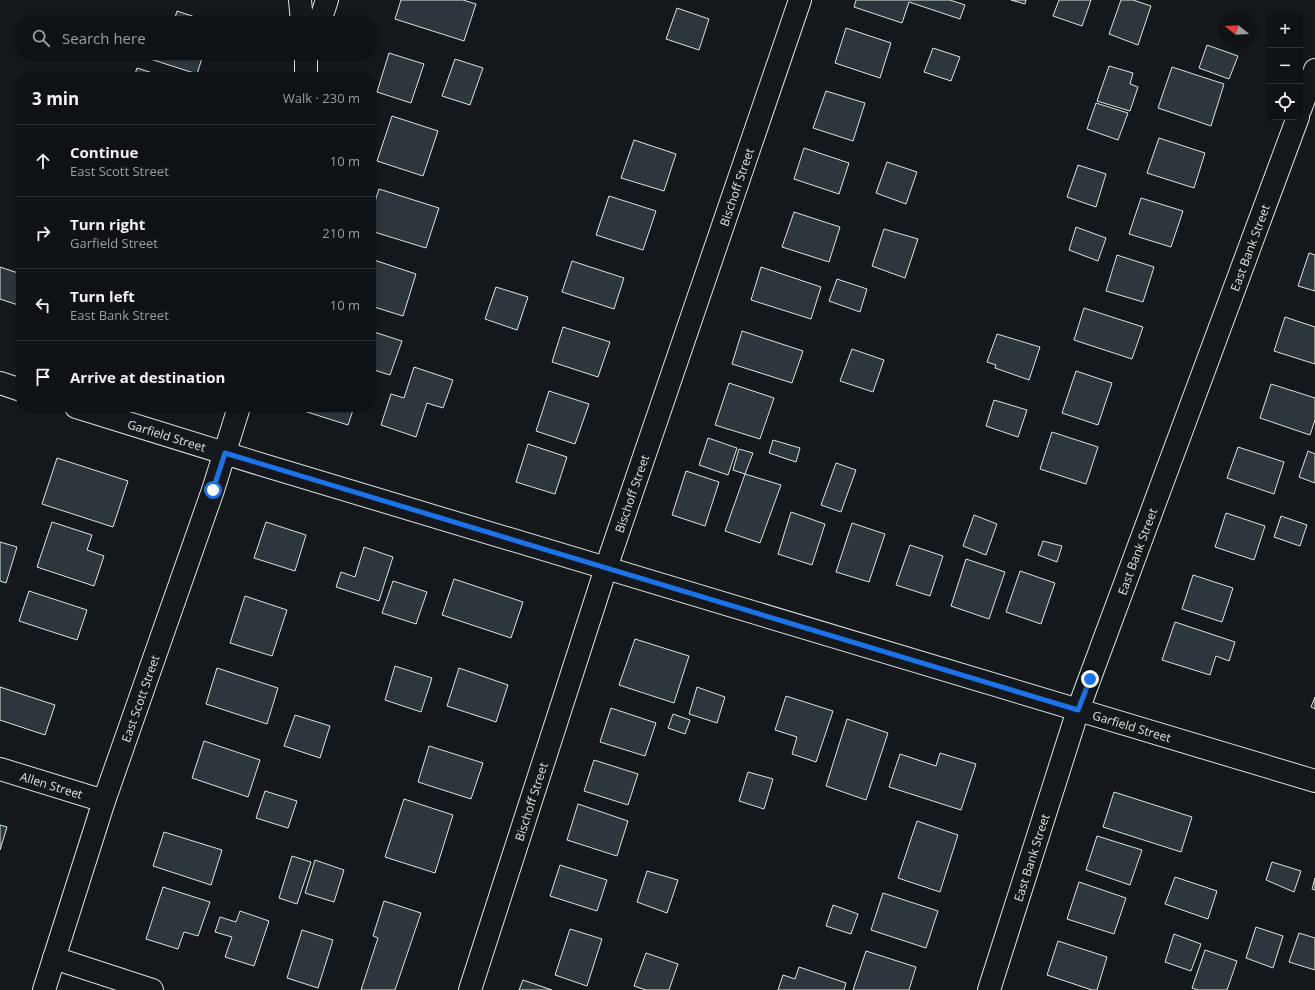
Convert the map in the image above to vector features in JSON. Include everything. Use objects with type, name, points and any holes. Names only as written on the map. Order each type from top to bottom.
[{"type":"street","points":[[300,0],[302,16]]},
{"type":"street","points":[[322,16],[328,0]]},
{"type":"street","name":"Bischoff Street","points":[[470,990],[606,568],[800,0]]},
{"type":"street","points":[[1303,102],[1315,70]]},
{"type":"street","name":"East Bank Street","points":[[989,990],[1078,710],[1297,120]]},
{"type":"street","points":[[0,383],[16,388]]},
{"type":"street","name":"Garfield Street","points":[[92,412],[1315,781]]},
{"type":"street","name":"East Scott Street","points":[[44,990],[104,801],[238,412]]},
{"type":"street","name":"Allen Street","points":[[0,769],[104,801]]},
{"type":"street","points":[[54,958],[152,990]]},
{"type":"building","points":[[401,0],[463,0],[476,4],[464,41],[395,19]]},
{"type":"building","points":[[856,0],[950,0],[965,5],[960,19],[909,2],[902,23],[854,7]]},
{"type":"building","points":[[1011,0],[1026,0],[1025,4]]},
{"type":"building","points":[[1059,0],[1091,0],[1082,26],[1053,16]]},
{"type":"building","points":[[1121,0],[1133,0],[1151,6],[1138,45],[1109,34]]},
{"type":"building","points":[[677,8],[709,19],[699,50],[666,39]]},
{"type":"building","points":[[177,11],[192,16],[176,16]]},
{"type":"building","points":[[846,28],[891,43],[880,78],[835,63]]},
{"type":"building","points":[[1207,45],[1238,56],[1229,79],[1199,68]]},
{"type":"building","points":[[933,48],[960,57],[951,81],[924,72]]},
{"type":"building","points":[[389,53],[424,64],[411,103],[377,92]]},
{"type":"building","points":[[455,59],[483,68],[470,105],[442,96]]},
{"type":"building","points":[[153,60],[201,60],[198,72],[191,72]]},
{"type":"building","points":[[1109,66],[1133,73],[1130,84],[1138,87],[1130,111],[1097,101]]},
{"type":"building","points":[[1172,67],[1224,84],[1211,126],[1158,108]]},
{"type":"building","points":[[137,68],[149,72],[136,72]]},
{"type":"building","points":[[826,91],[865,103],[853,141],[813,128]]},
{"type":"building","points":[[1096,103],[1128,113],[1118,140],[1087,129]]},
{"type":"building","points":[[392,116],[438,131],[423,176],[377,161]]},
{"type":"building","points":[[1159,138],[1205,153],[1194,188],[1147,173]]},
{"type":"building","points":[[634,140],[676,154],[664,191],[621,178]]},
{"type":"building","points":[[804,148],[849,163],[839,194],[794,179]]},
{"type":"building","points":[[887,162],[917,172],[906,204],[876,193]]},
{"type":"building","points":[[1078,165],[1106,174],[1096,207],[1067,197]]},
{"type":"building","points":[[379,189],[439,208],[426,248],[376,233],[376,198]]},
{"type":"building","points":[[609,196],[656,211],[643,250],[596,235]]},
{"type":"building","points":[[1141,198],[1183,211],[1171,247],[1129,234]]},
{"type":"building","points":[[794,212],[840,227],[829,262],[782,247]]},
{"type":"building","points":[[1076,227],[1106,238],[1098,261],[1069,250]]},
{"type":"building","points":[[884,229],[918,239],[905,278],[872,266]]},
{"type":"building","points":[[1309,253],[1315,255],[1315,291],[1298,286]]},
{"type":"building","points":[[1117,255],[1154,267],[1143,302],[1106,291]]},
{"type":"building","points":[[376,261],[416,274],[403,316],[376,308]]},
{"type":"building","points":[[572,261],[624,278],[614,309],[562,292]]},
{"type":"building","points":[[0,267],[16,272],[16,304],[0,299]]},
{"type":"building","points":[[761,267],[821,287],[811,319],[751,300]]},
{"type":"building","points":[[837,279],[867,289],[860,312],[829,301]]},
{"type":"building","points":[[496,287],[528,297],[517,330],[485,319]]},
{"type":"building","points":[[1084,308],[1143,327],[1132,359],[1074,340]]},
{"type":"building","points":[[1285,317],[1315,327],[1315,364],[1274,351]]},
{"type":"building","points":[[563,327],[610,342],[598,377],[552,362]]},
{"type":"building","points":[[742,331],[803,351],[792,383],[732,364]]},
{"type":"building","points":[[376,333],[402,341],[390,375],[376,371]]},
{"type":"building","points":[[997,334],[1040,347],[1029,380],[995,368],[996,365],[987,362]]},
{"type":"building","points":[[852,349],[884,360],[873,392],[840,381]]},
{"type":"building","points":[[414,367],[453,380],[443,408],[427,403],[416,437],[381,425],[391,394],[404,398]]},
{"type":"building","points":[[1076,371],[1112,383],[1098,425],[1062,413]]},
{"type":"building","points":[[729,383],[774,398],[760,439],[715,425]]},
{"type":"building","points":[[1271,384],[1315,398],[1315,420],[1310,435],[1260,418]]},
{"type":"building","points":[[549,391],[589,404],[575,444],[536,431]]},
{"type":"building","points":[[994,400],[1027,410],[1018,437],[986,426]]},
{"type":"building","points":[[307,412],[352,412],[348,425]]},
{"type":"building","points":[[1052,432],[1098,447],[1086,484],[1040,469]]},
{"type":"building","points":[[708,438],[737,448],[728,475],[699,465]]},
{"type":"building","points":[[773,440],[800,448],[796,462],[769,453]]},
{"type":"building","points":[[528,444],[567,457],[555,494],[516,482]]},
{"type":"building","points":[[1238,447],[1284,462],[1274,494],[1227,478]]},
{"type":"building","points":[[739,449],[753,453],[745,474],[733,470]]},
{"type":"building","points":[[1308,451],[1315,454],[1315,483],[1299,477]]},
{"type":"building","points":[[57,458],[128,481],[113,527],[42,504]]},
{"type":"building","points":[[836,463],[856,470],[841,512],[821,505]]},
{"type":"building","points":[[686,471],[719,482],[705,526],[672,515]]},
{"type":"building","points":[[745,474],[781,485],[760,543],[725,531]]},
{"type":"building","points":[[791,512],[825,524],[812,565],[778,554]]},
{"type":"building","points":[[1226,513],[1265,526],[1254,560],[1215,547]]},
{"type":"building","points":[[974,515],[997,524],[986,555],[963,546]]},
{"type":"building","points":[[1281,516],[1307,525],[1300,546],[1274,537]]},
{"type":"building","points":[[52,522],[92,535],[87,550],[104,556],[94,586],[37,567]]},
{"type":"building","points":[[266,522],[306,535],[295,571],[254,558]]},
{"type":"building","points":[[852,523],[885,534],[869,582],[836,572]]},
{"type":"building","points":[[1043,541],[1062,546],[1057,562],[1038,555]]},
{"type":"building","points":[[0,542],[17,547],[6,583],[0,581]]},
{"type":"building","points":[[910,545],[943,556],[930,596],[896,585]]},
{"type":"building","points":[[364,547],[393,557],[379,601],[336,587],[341,572],[355,577]]},
{"type":"building","points":[[966,559],[1005,572],[989,619],[951,606]]},
{"type":"building","points":[[1020,571],[1055,583],[1041,624],[1006,612]]},
{"type":"building","points":[[1193,575],[1233,588],[1222,622],[1182,609]]},
{"type":"building","points":[[454,579],[523,602],[511,638],[442,615]]},
{"type":"building","points":[[393,581],[427,592],[416,624],[382,613]]},
{"type":"building","points":[[29,591],[87,610],[77,640],[19,621]]},
{"type":"building","points":[[245,596],[287,610],[272,656],[230,643]]},
{"type":"building","points":[[1175,622],[1235,642],[1229,661],[1216,656],[1210,675],[1162,660]]},
{"type":"building","points":[[635,639],[689,656],[674,703],[619,685]]},
{"type":"building","points":[[395,666],[432,678],[421,712],[385,700]]},
{"type":"building","points":[[217,668],[278,688],[267,724],[206,704]]},
{"type":"building","points":[[459,668],[508,685],[496,722],[447,706]]},
{"type":"building","points":[[0,687],[55,705],[45,735],[0,720]]},
{"type":"building","points":[[697,687],[725,697],[717,723],[689,714]]},
{"type":"building","points":[[786,696],[833,711],[816,762],[792,754],[797,737],[775,730]]},
{"type":"building","points":[[1315,697],[1315,709],[1311,707]]},
{"type":"building","points":[[611,708],[656,723],[645,756],[600,742]]},
{"type":"building","points":[[673,714],[690,720],[685,734],[668,728]]},
{"type":"building","points":[[295,715],[330,726],[320,758],[284,746]]},
{"type":"building","points":[[847,719],[888,733],[866,800],[826,786]]},
{"type":"building","points":[[204,741],[260,760],[248,797],[192,778]]},
{"type":"building","points":[[429,746],[483,763],[471,799],[418,782]]},
{"type":"building","points":[[940,753],[976,764],[961,810],[889,787],[900,754],[936,766]]},
{"type":"building","points":[[594,760],[638,774],[628,805],[584,791]]},
{"type":"building","points":[[748,772],[773,779],[764,809],[739,801]]},
{"type":"building","points":[[265,791],[297,801],[288,828],[256,818]]},
{"type":"building","points":[[1114,792],[1192,817],[1181,852],[1103,827]]},
{"type":"building","points":[[404,799],[453,815],[435,873],[385,857]]},
{"type":"building","points":[[578,804],[628,821],[617,856],[567,840]]},
{"type":"building","points":[[917,821],[958,835],[940,892],[898,878]]},
{"type":"building","points":[[0,825],[7,827],[0,850]]},
{"type":"building","points":[[164,832],[222,850],[211,885],[153,866]]},
{"type":"building","points":[[1097,836],[1142,850],[1130,885],[1086,870]]},
{"type":"building","points":[[292,856],[311,862],[297,904],[279,898]]},
{"type":"building","points":[[315,860],[344,870],[334,902],[305,893]]},
{"type":"building","points":[[1272,862],[1301,871],[1294,892],[1266,880]]},
{"type":"building","points":[[560,865],[607,880],[597,911],[550,896]]},
{"type":"building","points":[[647,871],[678,880],[667,913],[637,902]]},
{"type":"building","points":[[1175,877],[1217,891],[1208,919],[1165,904]]},
{"type":"building","points":[[1315,878],[1315,890],[1312,889]]},
{"type":"building","points":[[1079,882],[1126,898],[1114,934],[1067,919]]},
{"type":"building","points":[[163,887],[210,902],[198,936],[184,932],[178,949],[146,939]]},
{"type":"building","points":[[883,893],[938,911],[926,948],[871,930]]},
{"type":"building","points":[[384,901],[421,913],[395,990],[361,990],[378,938],[373,936]]},
{"type":"building","points":[[833,905],[858,914],[851,934],[826,926]]},
{"type":"building","points":[[240,911],[269,921],[254,966],[225,957],[232,937],[215,932],[220,917],[236,922]]},
{"type":"building","points":[[1256,927],[1283,936],[1273,968],[1246,958]]},
{"type":"building","points":[[570,929],[602,939],[587,986],[555,975]]},
{"type":"building","points":[[302,930],[333,940],[318,988],[287,978]]},
{"type":"building","points":[[1299,933],[1315,938],[1315,970],[1289,962]]},
{"type":"building","points":[[1174,934],[1201,944],[1191,971],[1165,962]]},
{"type":"building","points":[[1058,941],[1107,957],[1097,990],[1092,990],[1047,975]]},
{"type":"building","points":[[1205,950],[1237,961],[1227,990],[1198,990],[1192,988]]},
{"type":"building","points":[[866,951],[916,967],[909,990],[853,990]]},
{"type":"building","points":[[646,953],[678,964],[669,990],[646,990],[634,986]]},
{"type":"building","points":[[799,967],[846,983],[844,990],[778,990],[783,975],[795,979]]},
{"type":"building","points":[[523,980],[552,990],[519,990]]},
{"type":"route","points":[[213,490],[225,453],[1078,710],[1090,679]]}]
